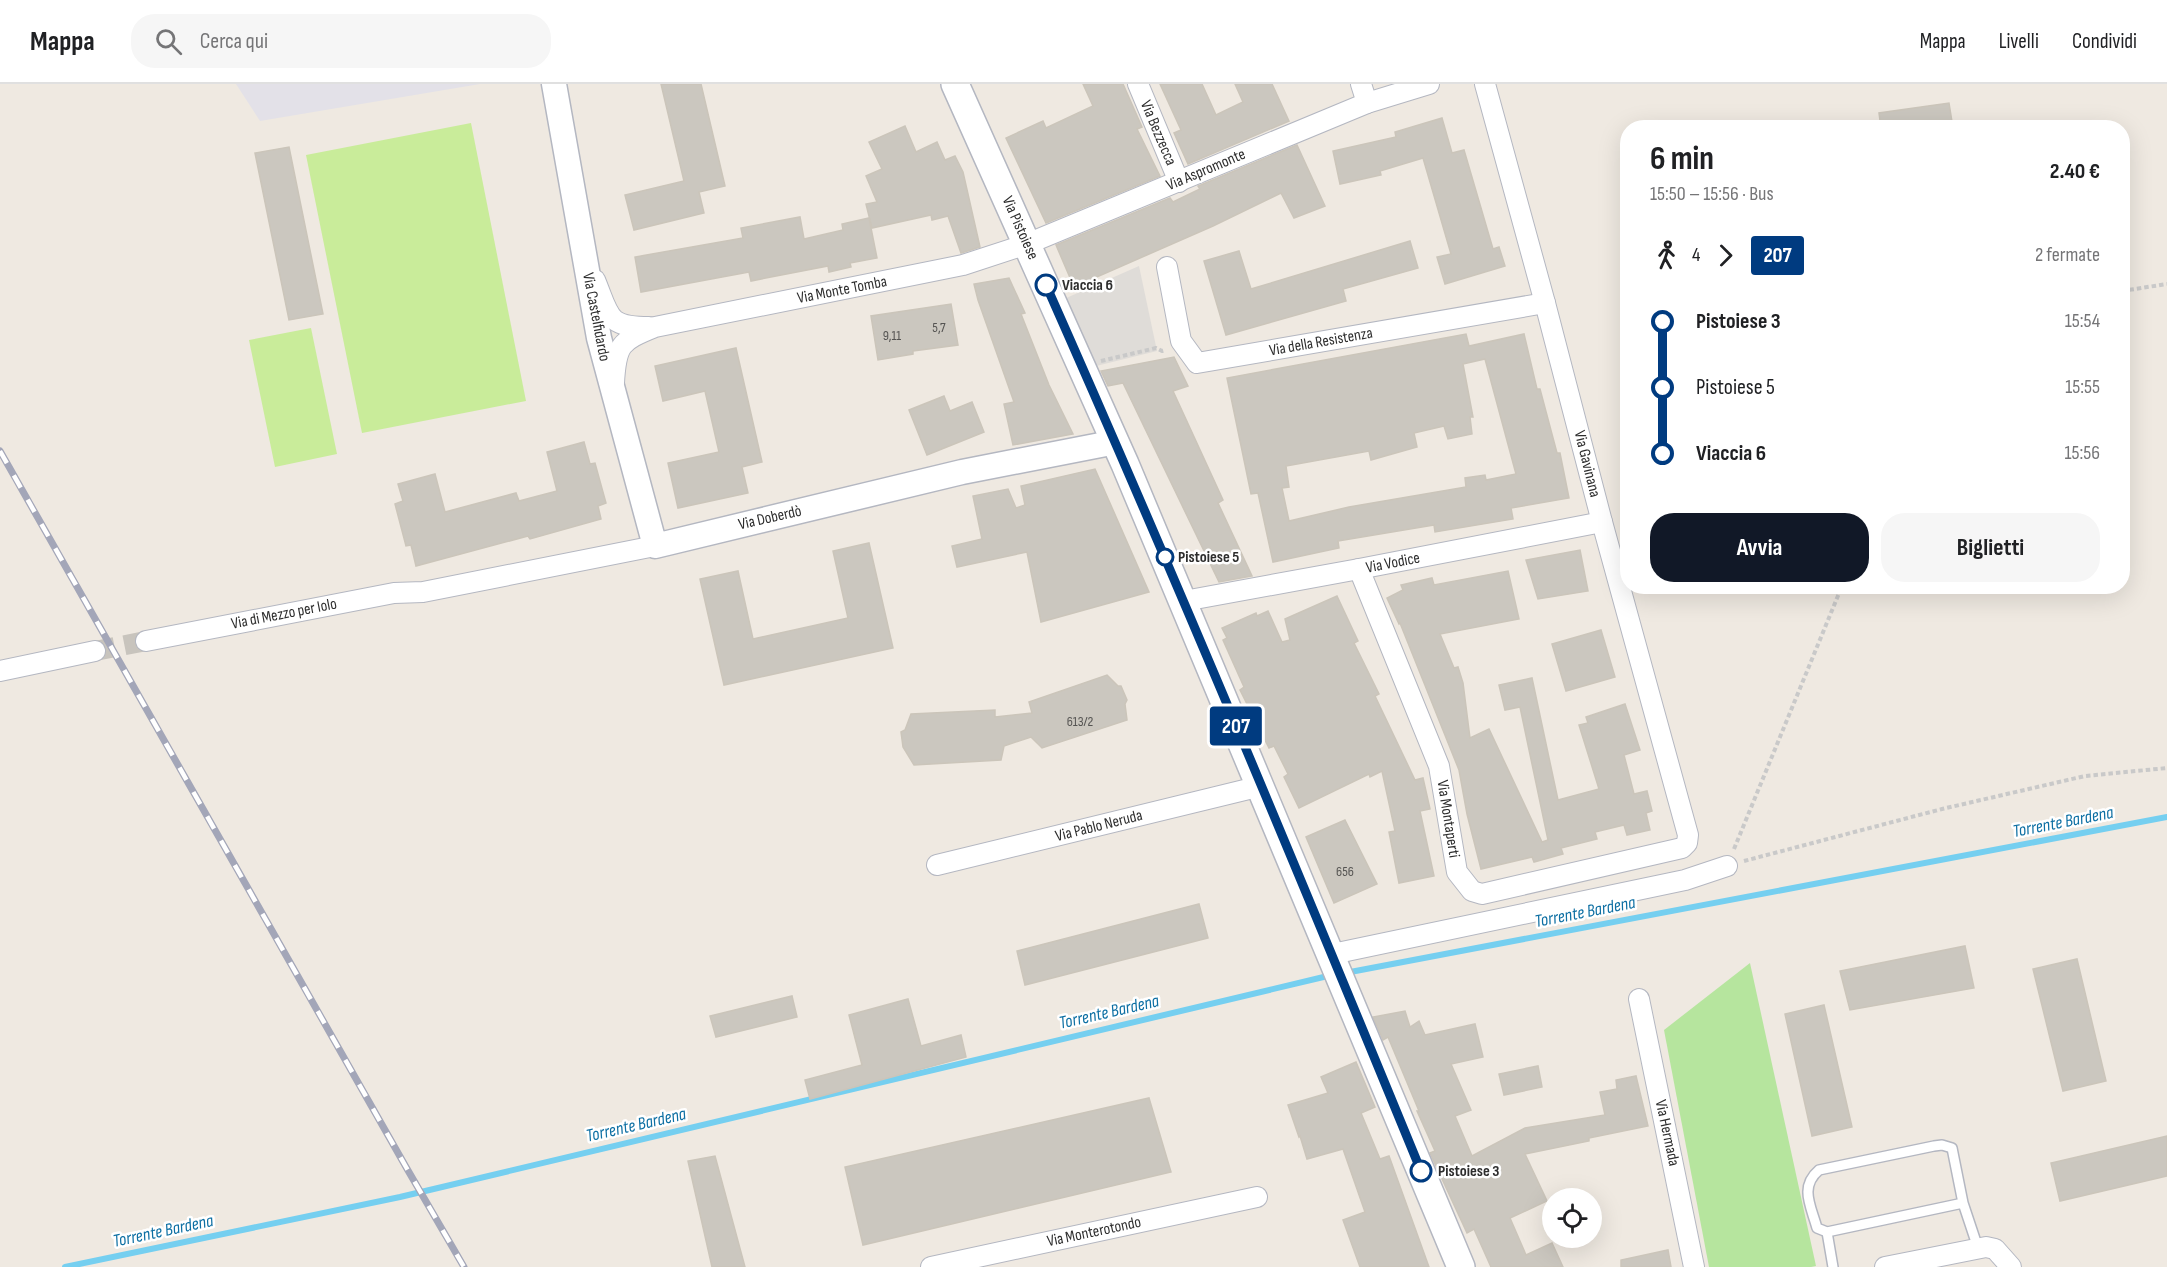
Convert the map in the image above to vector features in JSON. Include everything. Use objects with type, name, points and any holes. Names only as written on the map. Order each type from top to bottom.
[{"type":"main road","name":"Via Pistoiese","points":[[955,84],[1116,442],[1461,1267]]},
{"type":"street","name":"Via Castelfidardo","points":[[554,84],[599,338],[654,546]]},
{"type":"street","name":"Via Bezzecca","points":[[1138,84],[1179,182]]},
{"type":"street","points":[[1361,84],[1367,103],[1429,84]]},
{"type":"street","name":"Via Gavinana","points":[[1485,84],[1620,588]]},
{"type":"street","name":"Via Aspromonte","points":[[1027,244],[1367,103]]},
{"type":"street","name":"Via Monte Tomba","points":[[613,392],[617,353],[622,345],[631,336],[655,327],[963,266],[1027,244]]},
{"type":"street","name":"Via Monte Tomba","points":[[584,253],[612,318],[623,326],[655,327]]},
{"type":"street","points":[[1167,267],[1181,341],[1185,346]]},
{"type":"street","name":"Via della Resistenza","points":[[1185,346],[1197,363],[1545,303]]},
{"type":"street","name":"Via Doberdò","points":[[424,598],[654,546],[962,472],[1116,442]]},
{"type":"street","name":"Via Vodice","points":[[1184,601],[1359,570],[1602,522]]},
{"type":"street","name":"Via Montaperti","points":[[1359,570],[1439,766],[1457,872],[1472,891],[1482,894],[1682,848],[1687,843]]},
{"type":"street","name":"Via di Mezzo per Iolo","points":[[146,641],[393,593],[424,598]]},
{"type":"street","name":"Via Gavinana","points":[[1622,594],[1688,835],[1687,843]]},
{"type":"street","points":[[0,671],[95,651]]},
{"type":"street","name":"Via Pablo Neruda","points":[[937,865],[1261,786]]},
{"type":"street","points":[[1333,959],[1342,952],[1685,880],[1727,866]]},
{"type":"street","name":"Via Hermada","points":[[1639,999],[1694,1267]]},
{"type":"street","name":"Via Monterotondo","points":[[930,1267],[1257,1197]]},
{"type":"street","points":[[1885,1267],[1978,1248],[1995,1249],[2011,1267]]},
{"type":"lane","points":[[1963,1203],[1827,1232],[1817,1228],[1807,1191],[1810,1178],[1818,1170],[1942,1145],[1952,1148],[1963,1203],[1978,1248]]},
{"type":"lane","points":[[1827,1232],[1833,1267]]},
{"type":"path","points":[[2130,290],[2167,284]]},
{"type":"path","points":[[1082,367],[1156,348],[1162,351],[1185,346]]},
{"type":"path","points":[[1727,866],[1839,594]]},
{"type":"path","points":[[1727,866],[1942,809],[2085,776],[2167,768]]},
{"type":"shaded area","points":[[236,84],[480,84],[260,121]]},
{"type":"shaded area","points":[[1139,266],[1157,351],[1092,367],[1064,299]]},
{"type":"green space","points":[[471,123],[526,401],[362,433],[306,155]]},
{"type":"green space","points":[[311,328],[337,454],[275,467],[249,340]]},
{"type":"green space","points":[[1750,963],[1816,1266],[1709,1267],[1664,1030]]},
{"type":"building","points":[[661,84],[701,84],[725,186],[699,192],[704,213],[634,230],[625,195],[684,181]]},
{"type":"building","points":[[1083,84],[1123,84],[1142,127],[1137,129],[1160,176],[1046,223],[1006,138],[1043,121],[1046,128],[1093,106]]},
{"type":"building","points":[[1160,84],[1202,84],[1216,115],[1243,102],[1235,84],[1272,84],[1289,121],[1188,164],[1174,133],[1181,130]]},
{"type":"building","points":[[1949,103],[1952,120],[1880,120],[1879,113]]},
{"type":"building","points":[[1442,118],[1452,153],[1464,150],[1493,249],[1499,247],[1505,266],[1445,284],[1437,257],[1451,254],[1423,158],[1380,171],[1381,175],[1340,184],[1333,151],[1396,137],[1395,132]]},
{"type":"building","points":[[905,126],[916,152],[937,142],[945,160],[955,156],[963,172],[980,247],[961,253],[948,216],[932,220],[931,215],[872,228],[866,204],[877,202],[866,176],[882,169],[869,142]]},
{"type":"building","points":[[1297,145],[1325,206],[1294,218],[1281,193],[1213,226],[1074,287],[1056,245],[1170,198],[1173,202],[1200,189],[1198,186]]},
{"type":"building","points":[[289,147],[323,314],[289,320],[255,153]]},
{"type":"building","points":[[800,217],[804,239],[843,230],[842,224],[869,218],[877,258],[850,263],[851,267],[829,272],[828,266],[751,281],[749,272],[641,292],[635,257],[743,238],[741,228]]},
{"type":"building","points":[[1410,241],[1418,268],[1343,289],[1346,301],[1226,335],[1204,261],[1239,251],[1251,289]]},
{"type":"building","points":[[1009,278],[1025,313],[1021,314],[1049,385],[1073,434],[1013,445],[1004,404],[1014,402],[974,284]]},
{"type":"building","points":[[951,304],[958,345],[913,351],[913,354],[878,360],[871,316]]},
{"type":"building","points":[[1466,334],[1469,346],[1524,334],[1537,389],[1540,389],[1557,453],[1560,453],[1569,498],[1511,508],[1513,519],[1435,532],[1434,525],[1338,541],[1339,548],[1273,562],[1258,493],[1251,494],[1227,378]],"holes":[[[1485,359],[1516,474],[1486,480],[1485,475],[1465,478],[1466,487],[1349,507],[1289,521],[1282,488],[1289,487],[1286,466],[1369,451],[1371,460],[1417,447],[1414,433],[1444,426],[1448,439],[1472,434],[1470,417],[1473,417],[1463,364]]]},
{"type":"building","points":[[736,348],[762,462],[742,467],[748,493],[678,508],[668,463],[719,452],[705,391],[663,401],[655,366]]},
{"type":"building","points":[[1174,357],[1188,386],[1173,391],[1223,500],[1218,503],[1252,576],[1219,582],[1123,383],[1108,386],[1101,371]]},
{"type":"building","points":[[944,396],[950,411],[972,402],[984,432],[927,455],[909,410]]},
{"type":"building","points":[[584,442],[590,464],[595,463],[606,503],[598,506],[601,519],[530,539],[528,536],[416,566],[411,545],[406,546],[395,504],[403,501],[398,484],[435,474],[445,512],[516,493],[519,501],[557,491],[547,452]]},
{"type":"building","points":[[1095,469],[1149,592],[1041,622],[1027,552],[957,567],[952,546],[982,539],[973,496],[1008,489],[1016,508],[1025,505],[1021,486]]},
{"type":"building","points":[[869,543],[893,648],[724,685],[700,579],[738,571],[753,639],[848,618],[833,551]]},
{"type":"building","points":[[1580,550],[1588,591],[1538,599],[1526,560]]},
{"type":"building","points":[[1508,571],[1519,619],[1440,634],[1454,668],[1458,667],[1463,683],[1470,738],[1489,729],[1542,842],[1548,840],[1520,707],[1505,710],[1499,685],[1532,678],[1558,800],[1599,789],[1579,725],[1588,723],[1586,717],[1625,704],[1640,750],[1624,755],[1634,794],[1647,791],[1652,811],[1646,813],[1650,830],[1627,835],[1624,825],[1595,832],[1597,839],[1561,848],[1563,854],[1534,862],[1532,857],[1481,869],[1459,770],[1400,623],[1387,598],[1403,590],[1401,585],[1432,578],[1434,585]]},
{"type":"building","points":[[1337,596],[1358,641],[1354,643],[1379,694],[1375,696],[1415,780],[1423,778],[1430,809],[1420,811],[1434,876],[1399,883],[1389,832],[1395,831],[1382,771],[1370,777],[1369,774],[1299,808],[1284,777],[1288,774],[1274,746],[1269,748],[1240,690],[1244,687],[1223,640],[1227,638],[1222,628],[1256,613],[1257,616],[1268,611],[1282,642],[1290,640],[1285,619]]},
{"type":"building","points":[[1601,630],[1615,677],[1566,691],[1552,644]]},
{"type":"building","points":[[1107,675],[1118,686],[1121,686],[1127,700],[1125,704],[1127,720],[1042,748],[1031,737],[1004,746],[1001,760],[914,765],[903,747],[901,732],[905,730],[911,714],[995,710],[995,717],[1032,713],[1029,702]]},
{"type":"building","points":[[1345,820],[1377,884],[1334,903],[1306,837]]},
{"type":"building","points":[[1199,904],[1208,938],[1025,985],[1017,951]]},
{"type":"building","points":[[1965,946],[1974,988],[1850,1010],[1840,971]]},
{"type":"building","points":[[2077,959],[2106,1081],[2063,1091],[2033,969]]},
{"type":"building","points":[[792,996],[797,1017],[716,1037],[710,1016]]},
{"type":"building","points":[[908,999],[921,1046],[961,1035],[966,1057],[810,1099],[805,1080],[862,1065],[849,1015]]},
{"type":"building","points":[[1824,1005],[1852,1127],[1812,1136],[1785,1014]]},
{"type":"building","points":[[1405,1011],[1410,1027],[1419,1021],[1425,1035],[1475,1024],[1483,1057],[1451,1064],[1471,1110],[1455,1116],[1472,1156],[1525,1128],[1605,1115],[1600,1092],[1617,1089],[1616,1080],[1636,1076],[1648,1126],[1525,1154],[1542,1190],[1542,1203],[1510,1218],[1526,1255],[1542,1248],[1554,1248],[1563,1267],[1491,1267],[1474,1229],[1467,1233],[1430,1153],[1435,1151],[1388,1037],[1383,1040],[1373,1017]]},
{"type":"building","points":[[1356,1062],[1375,1107],[1361,1113],[1380,1159],[1389,1156],[1429,1267],[1360,1267],[1343,1220],[1365,1212],[1343,1149],[1307,1159],[1299,1137],[1288,1105],[1328,1093],[1321,1077]]},
{"type":"building","points":[[1538,1066],[1542,1087],[1504,1095],[1499,1074]]},
{"type":"building","points":[[1149,1098],[1171,1172],[863,1245],[845,1167]]},
{"type":"building","points":[[2167,1136],[2167,1176],[2060,1201],[2051,1163]]},
{"type":"building","points":[[715,1156],[745,1267],[712,1267],[688,1161]]},
{"type":"building","points":[[1668,1250],[1671,1267],[1621,1267],[1621,1260]]},
{"type":"waterway","name":"Torrente Bardena","points":[[1345,973],[2167,817]]},
{"type":"waterway","name":"Torrente Bardena","points":[[65,1267],[400,1197],[1332,975]]},
{"type":"tunnel","points":[[95,651],[146,641]]},
{"type":"railway","points":[[0,451],[464,1267]]},
{"type":"bus line","name":"207","points":[[1046,285],[1191,617],[1421,1171]]},
{"type":"place","name":"Viaccia 6","points":[[1046,285]]},
{"type":"place","name":"Pistoiese 5","points":[[1165,557]]},
{"type":"place","name":"Pistoiese 3","points":[[1421,1171]]}]
